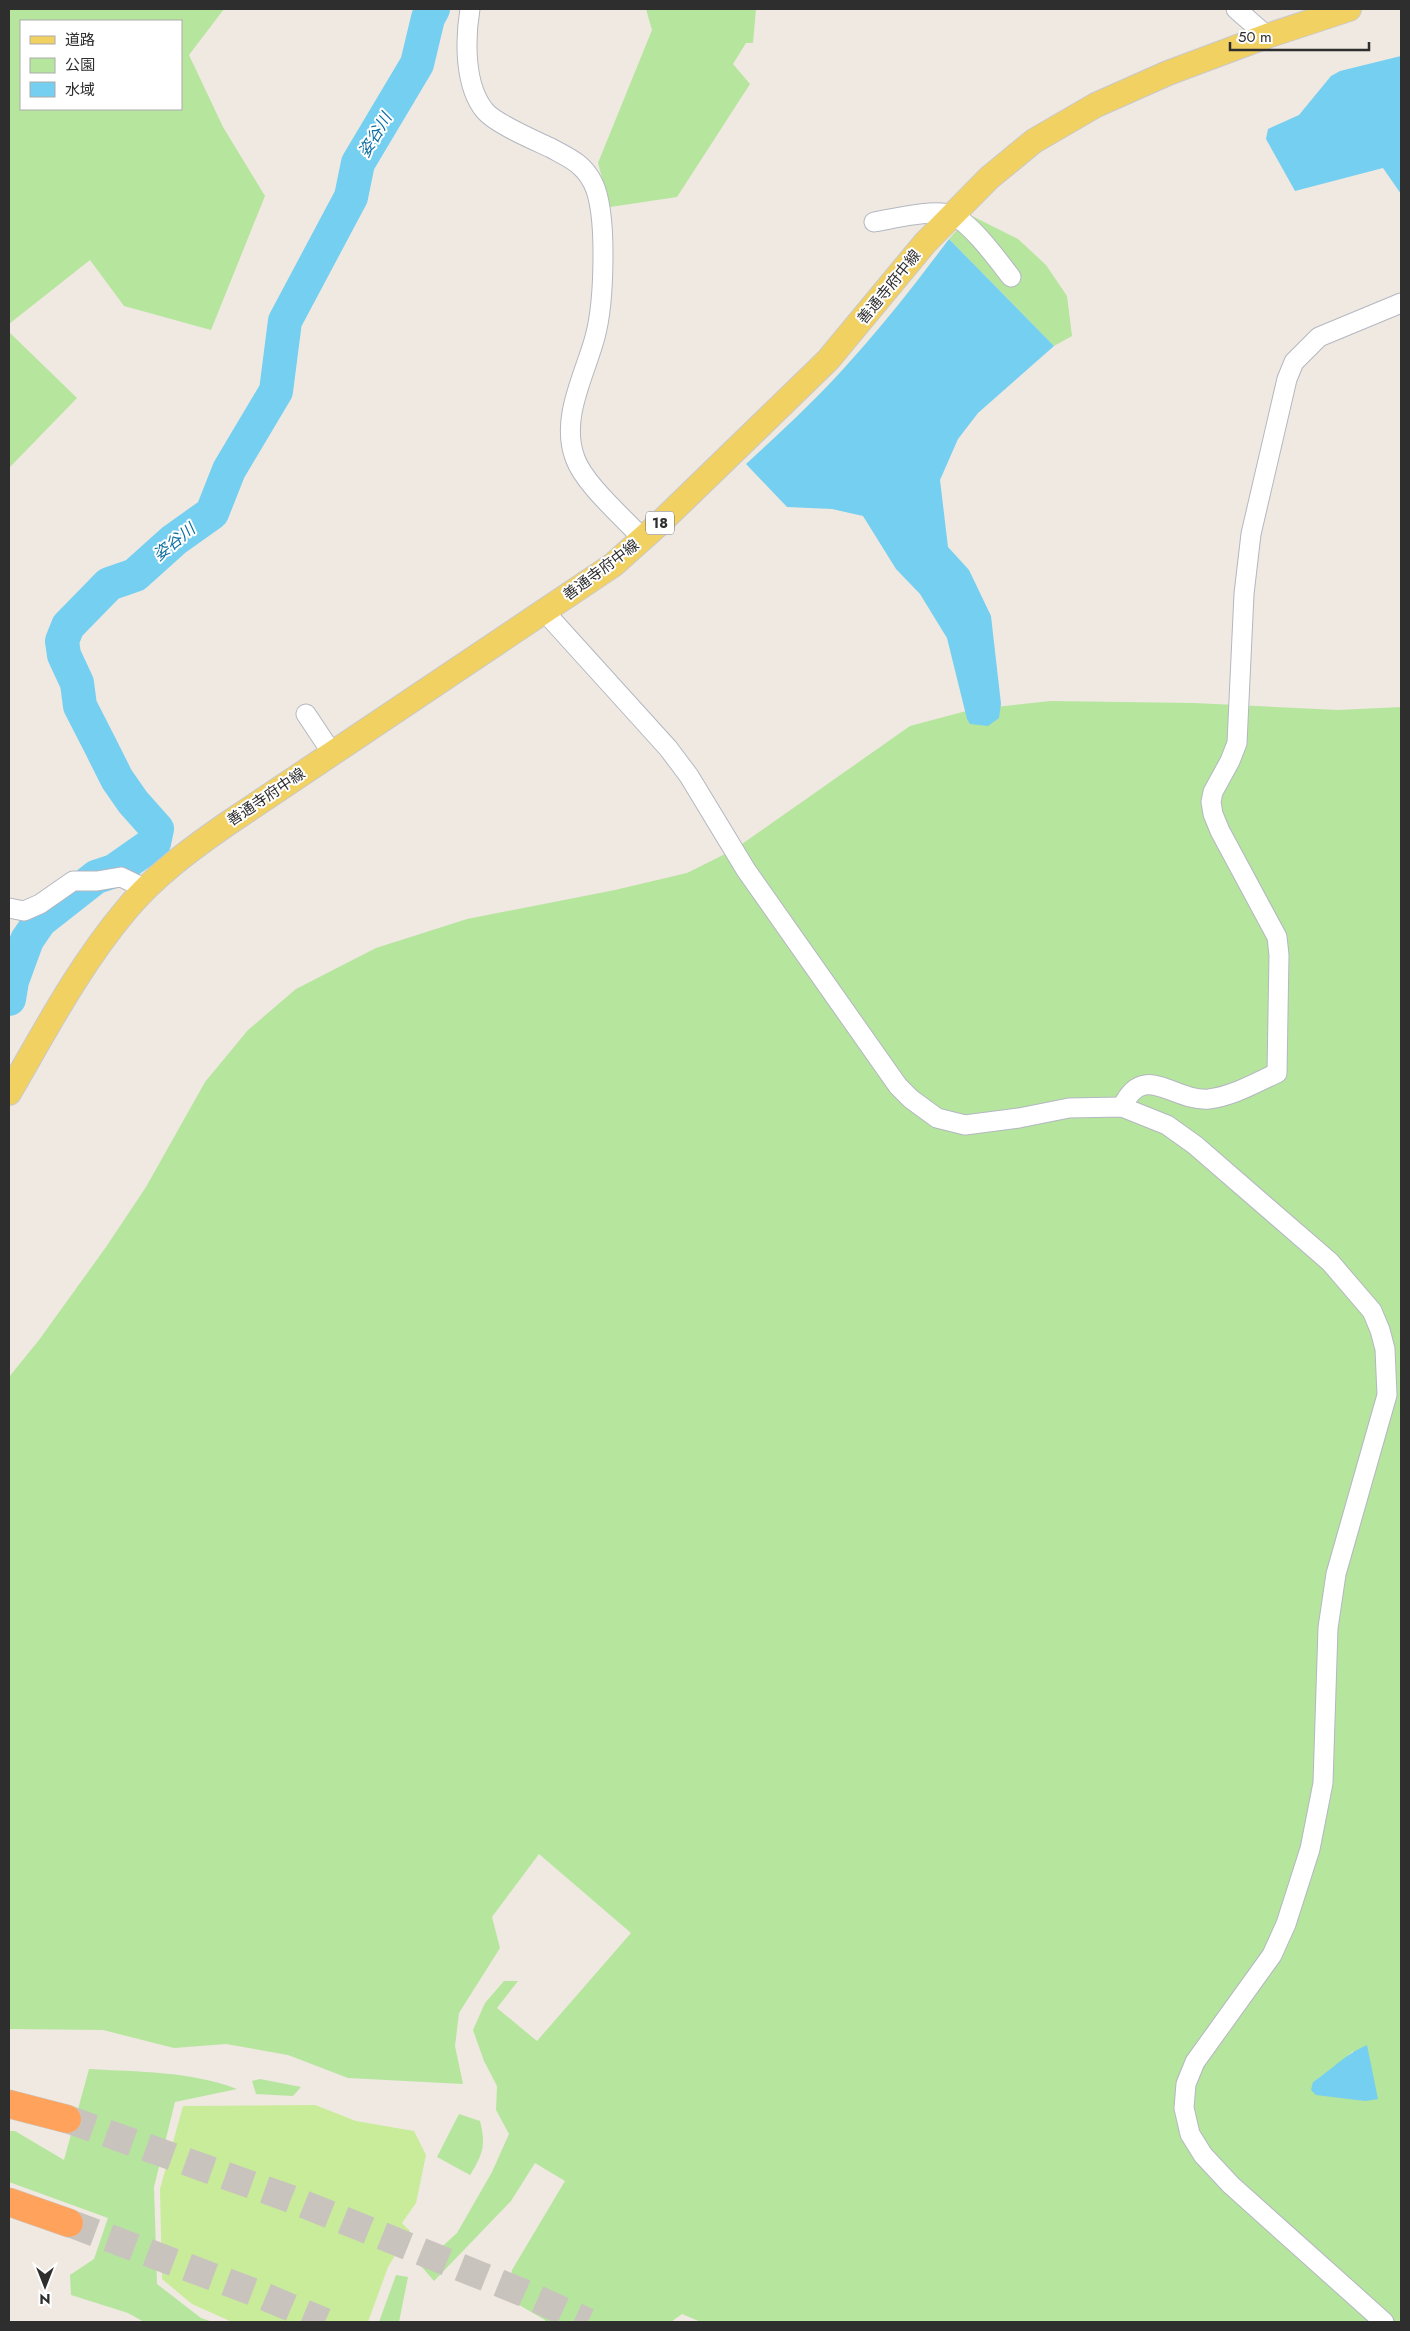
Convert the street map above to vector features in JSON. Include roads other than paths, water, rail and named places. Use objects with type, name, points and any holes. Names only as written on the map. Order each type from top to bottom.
[{"type":"highway","points":[[9,2104],[67,2119]]},
{"type":"highway","points":[[9,2202],[69,2223]]},
{"type":"main road","name":"善通寺府中線","points":[[9,1093],[87,964],[126,910],[146,889],[201,842],[612,564],[642,538],[828,360],[925,243],[951,215],[1012,158],[1061,124],[1145,83],[1267,36],[1349,9]]},
{"type":"street","points":[[470,9],[467,60],[473,86],[485,112],[512,129],[578,162],[594,184],[600,215],[604,282],[596,335],[569,424],[571,444],[583,474],[642,538]]},
{"type":"street","points":[[1236,9],[1267,36]]},
{"type":"street","points":[[874,222],[916,214],[951,215],[976,235],[1011,277]]},
{"type":"street","points":[[1122,1107],[1132,1090],[1146,1084],[1157,1085],[1187,1096],[1207,1099],[1228,1096],[1277,1073],[1279,955],[1277,937],[1220,831],[1210,802],[1237,743],[1244,594],[1251,534],[1286,379],[1294,362],[1318,337],[1401,304]]},
{"type":"street","points":[[544,611],[668,748],[689,776],[750,877],[898,1086],[911,1099],[937,1118],[965,1125],[1019,1118],[1069,1108],[1122,1107],[1167,1126],[1195,1146],[1330,1262],[1372,1311],[1385,1349],[1387,1395],[1382,1418],[1342,1550],[1333,1592],[1328,1628],[1323,1783],[1310,1848],[1288,1916],[1272,1955],[1195,2062],[1186,2084],[1184,2108],[1190,2134],[1203,2155],[1225,2179],[1384,2322]]},
{"type":"street","points":[[306,714],[332,753]]},
{"type":"street","points":[[9,908],[24,910],[40,904],[73,881],[121,877],[146,889]]},
{"type":"water","points":[[1401,56],[1401,194],[1383,168],[1295,191],[1266,139],[1268,129],[1299,115],[1331,76],[1340,71]]},
{"type":"water","points":[[949,239],[1054,346],[978,413],[958,439],[940,480],[948,547],[969,570],[991,616],[1001,704],[999,718],[988,726],[970,724],[967,719],[947,638],[920,594],[896,569],[863,516],[832,509],[787,507],[746,464],[828,385],[867,343]]},
{"type":"water","points":[[1367,2045],[1378,2099],[1365,2101],[1316,2095],[1311,2090],[1313,2082],[1346,2057]]},
{"type":"waterway","name":"姿谷川","points":[[9,999],[12,981],[27,940],[40,921],[96,877],[114,871],[154,843],[157,829],[133,802],[117,779],[80,706],[77,683],[64,655],[62,641],[68,626],[109,584],[135,575],[174,540],[212,513],[229,470],[276,391],[285,321],[351,197],[358,163],[417,64],[428,18],[433,9]]},
{"type":"tunnel","points":[[67,2119],[291,2199],[519,2291],[588,2322]]},
{"type":"tunnel","points":[[69,2223],[256,2293],[325,2322]]}]
